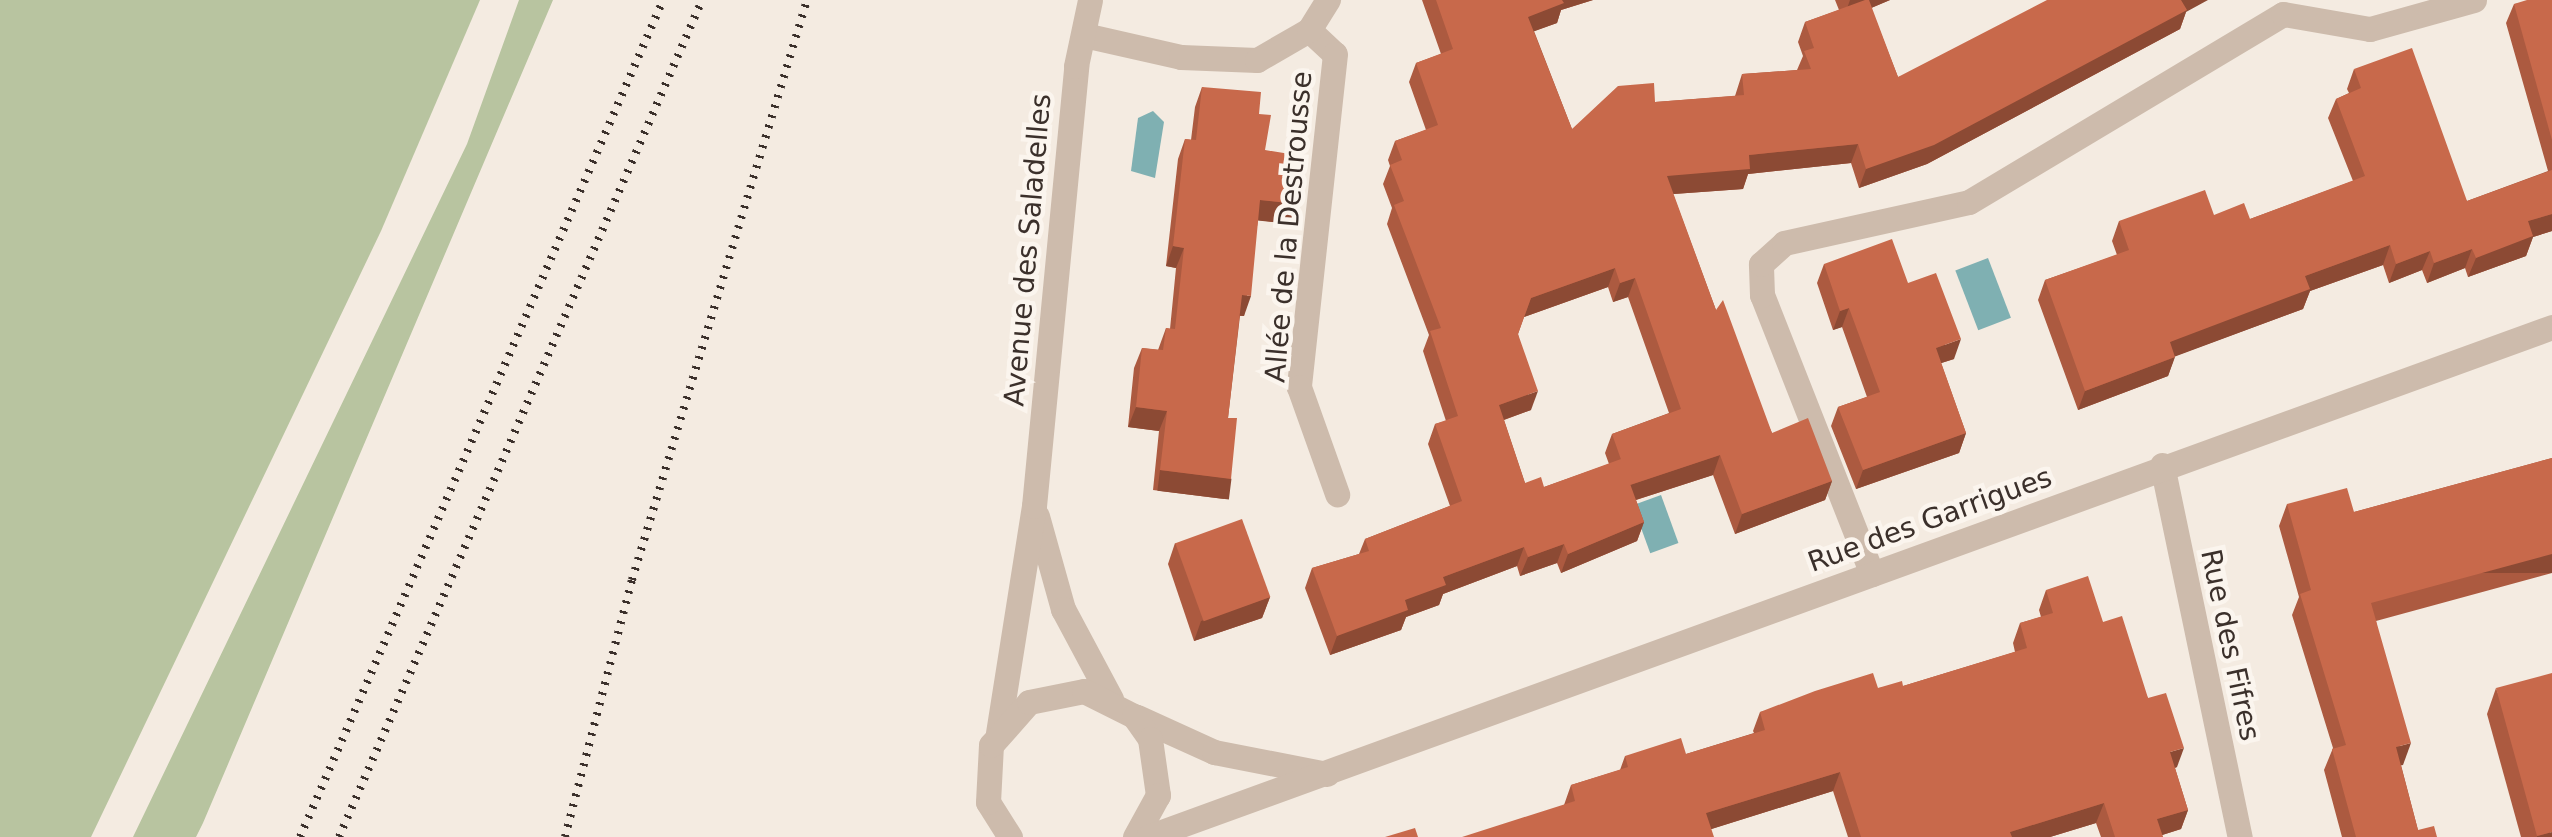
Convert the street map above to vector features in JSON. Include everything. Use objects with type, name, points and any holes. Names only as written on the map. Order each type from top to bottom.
[{"type":"street","name":"Avenue des Saladelles","points":[[988,802],[985,773],[998,733],[1034,506],[1090,0]]},
{"type":"street","points":[[1084,34],[1181,58],[1257,60],[1309,30],[1328,0]]},
{"type":"street","points":[[1872,574],[1762,295],[1760,264],[1784,243],[1969,202],[2283,14],[2370,28],[2474,0]]},
{"type":"street","name":"Allée de la Destrousse","points":[[1309,30],[1335,54],[1300,387],[1337,494]]},
{"type":"street","name":"Rue des Garrigues","points":[[1148,837],[1332,775],[2162,465],[2552,327]]},
{"type":"street","name":"Rue des Fifres","points":[[2162,465],[2240,837]]},
{"type":"street","name":"Avenue des Saladelles","points":[[1034,506],[1063,609],[1111,699]]},
{"type":"street","points":[[998,733],[1029,702],[1056,692],[1111,699],[1134,716],[1214,752],[1332,775]]},
{"type":"street","points":[[1134,716],[1158,766],[1158,795],[1135,837]]},
{"type":"street","points":[[986,837],[988,802]]},
{"type":"street","points":[[988,802],[1010,837]]},
{"type":"green space","points":[[0,0],[480,0],[381,231],[91,837],[0,837]]},
{"type":"green space","points":[[519,0],[553,0],[203,823],[196,837],[133,837],[467,144]]},
{"type":"water","points":[[1153,111],[1164,122],[1155,178],[1131,171],[1138,118]]},
{"type":"water","points":[[1988,258],[2011,318],[1978,330],[1955,271]]},
{"type":"water","points":[[1661,495],[1678,543],[1650,553],[1633,505]]},
{"type":"building","points":[[1436,0],[1562,0],[1564,3],[1528,17],[1572,129],[1618,86],[1654,83],[1655,102],[1744,95],[1742,74],[1811,69],[1804,51],[1814,48],[1805,22],[1865,0],[1869,0],[1898,77],[2047,0],[2181,0],[2187,10],[1934,145],[1866,169],[1858,144],[1749,155],[1750,169],[1667,176],[1716,310],[1723,300],[1772,433],[1808,418],[1832,481],[1742,514],[1720,455],[1630,485],[1644,522],[1568,554],[1564,544],[1528,557],[1524,547],[1443,577],[1446,585],[1405,600],[1408,610],[1337,636],[1312,568],[1369,551],[1365,539],[1462,501],[1435,424],[1458,416],[1430,331],[1441,328],[1394,205],[1404,201],[1390,165],[1402,160],[1395,141],[1438,125],[1416,63],[1453,49]],"holes":[[[1615,268],[1620,283],[1635,278],[1681,409],[1612,434],[1621,459],[1544,487],[1541,477],[1525,483],[1499,405],[1538,391],[1518,334],[1531,298]]]},
{"type":"building","points":[[2552,0],[2552,140],[2514,4]]},
{"type":"building","points":[[2412,48],[2467,201],[2552,170],[2552,214],[2528,221],[2533,236],[2476,258],[2472,249],[2434,263],[2430,251],[2396,264],[2390,245],[2305,276],[2310,289],[2170,342],[2175,357],[2085,391],[2045,280],[2129,250],[2119,221],[2205,190],[2214,215],[2244,203],[2250,219],[2365,176],[2336,99],[2361,88],[2354,69]]},
{"type":"building","points":[[1202,87],[1261,92],[1259,114],[1271,115],[1265,150],[1302,156],[1297,204],[1260,200],[1251,296],[1242,295],[1228,418],[1237,418],[1231,479],[1160,470],[1167,411],[1136,407],[1142,348],[1163,350],[1166,328],[1175,329],[1184,248],[1173,246],[1185,139],[1196,140]]},
{"type":"building","points":[[1892,239],[1908,283],[1936,273],[1961,339],[1936,348],[1966,433],[1863,470],[1838,407],[1880,392],[1849,308],[1840,311],[1824,264]]},
{"type":"building","points":[[2552,458],[2552,554],[2371,603],[2411,743],[2396,747],[2418,830],[2434,826],[2437,837],[2356,837],[2332,749],[2346,745],[2300,594],[2311,590],[2287,504],[2347,488],[2354,512]]},
{"type":"building","points":[[1242,519],[1270,597],[1204,621],[1175,543]]},
{"type":"building","points":[[2088,576],[2103,622],[2122,616],[2148,698],[2166,693],[2184,748],[2170,752],[2188,810],[2157,819],[2163,837],[2115,837],[2104,803],[2010,832],[2012,837],[1861,837],[1840,772],[1706,813],[1714,837],[1462,837],[1575,801],[1571,785],[1628,767],[1625,756],[1681,738],[1686,754],[1765,730],[1760,712],[1815,691],[1873,673],[1878,688],[1902,681],[1903,686],[2027,648],[2020,623],[2053,613],[2046,590]]},
{"type":"building","points":[[2552,673],[2552,832],[2537,836],[2496,688]]},
{"type":"building","points":[[1415,828],[1418,837],[1385,837]]},
{"type":"railway","points":[[300,837],[663,0]]},
{"type":"railway","points":[[339,837],[702,0]]},
{"type":"railway","points":[[565,837],[632,580],[807,0]]}]
